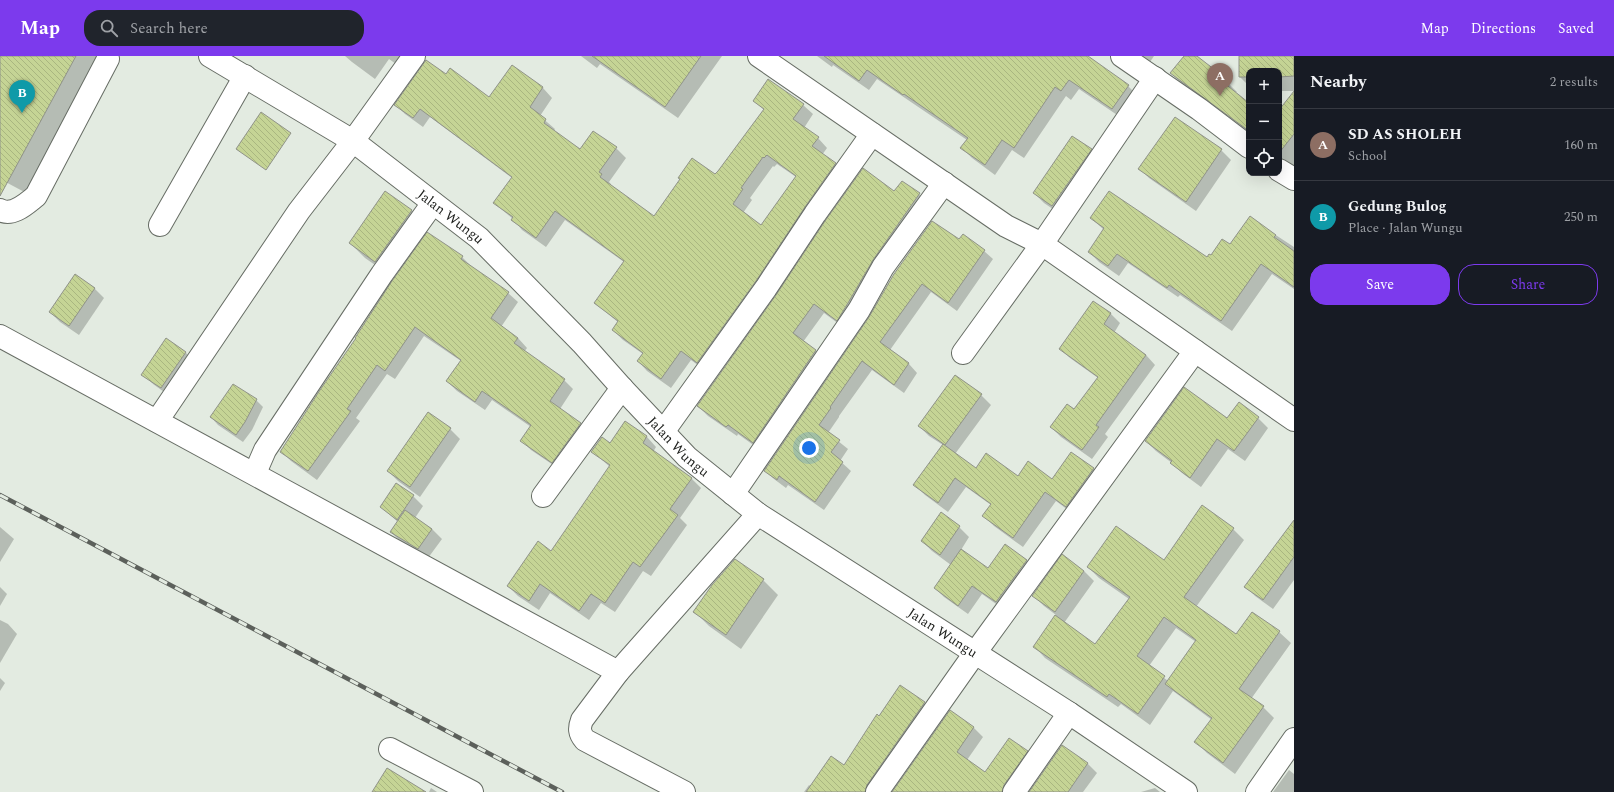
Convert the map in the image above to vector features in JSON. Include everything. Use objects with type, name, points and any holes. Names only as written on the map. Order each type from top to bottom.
[{"type":"street","name":"Jalan Wungu","points":[[210,56],[353,141],[479,238],[582,343],[687,457],[758,514],[1070,713],[1186,792]]},
{"type":"street","points":[[157,421],[299,210],[353,141],[414,56]]},
{"type":"street","points":[[759,56],[1006,226],[1042,244],[1294,420]]},
{"type":"street","points":[[1122,56],[1155,78],[1246,145]]},
{"type":"street","points":[[0,210],[4,212],[18,210],[36,196],[108,58]]},
{"type":"street","points":[[160,225],[245,76]]},
{"type":"street","points":[[963,353],[1042,244],[1155,78]]},
{"type":"street","points":[[663,432],[766,288],[815,214],[872,134]]},
{"type":"street","points":[[1282,172],[1294,179]]},
{"type":"street","points":[[733,494],[859,310],[883,267],[944,184]]},
{"type":"street","points":[[255,473],[265,450],[382,274],[433,203]]},
{"type":"street","points":[[0,336],[255,473],[618,672]]},
{"type":"street","points":[[877,792],[975,653],[1195,351]]},
{"type":"street","points":[[543,496],[622,388]]},
{"type":"street","points":[[684,792],[585,740],[581,735],[579,727],[582,720],[618,672],[758,514]]},
{"type":"street","points":[[1014,792],[1070,713]]},
{"type":"street","points":[[1257,792],[1294,739]]},
{"type":"street","points":[[390,749],[472,792]]},
{"type":"building","points":[[0,56],[76,56],[0,196]]},
{"type":"building","points":[[592,56],[701,56],[665,107]]},
{"type":"building","points":[[824,56],[1088,56],[1129,85],[1112,109],[1069,80],[1061,91],[1055,87],[1014,148],[1002,140],[985,165],[960,148],[968,138],[904,94],[903,95],[867,70],[859,81]]},
{"type":"building","points":[[1184,56],[1197,56],[1224,77],[1218,78],[1246,101],[1246,129],[1170,73]]},
{"type":"building","points":[[1239,56],[1294,56],[1294,76],[1282,77],[1282,68],[1246,68],[1246,77],[1239,77]]},
{"type":"building","points":[[426,60],[446,74],[450,68],[489,97],[512,65],[543,87],[530,107],[546,119],[544,123],[580,149],[593,131],[617,147],[599,172],[602,174],[600,177],[654,216],[680,179],[678,178],[692,158],[715,174],[718,171],[764,109],[753,101],[768,79],[804,104],[793,119],[819,137],[812,146],[836,163],[756,281],[697,363],[681,351],[661,379],[637,361],[643,353],[612,330],[618,321],[594,303],[624,261],[555,211],[536,238],[511,220],[513,217],[493,203],[512,177],[420,109],[413,118],[394,105]],"holes":[[[767,155],[796,176],[761,225],[733,204],[743,189],[741,188],[763,157],[764,158]]]},
{"type":"building","points":[[1294,91],[1294,134],[1282,149],[1282,140],[1282,106]]},
{"type":"building","points":[[261,112],[291,133],[266,170],[236,149]]},
{"type":"building","points":[[1175,117],[1222,149],[1186,202],[1138,169]]},
{"type":"building","points":[[1072,136],[1092,149],[1052,206],[1033,193]]},
{"type":"building","points":[[863,168],[894,191],[902,181],[920,193],[873,260],[837,321],[814,304],[793,333],[816,350],[753,443],[728,425],[726,427],[697,406],[776,295],[825,221]]},
{"type":"building","points":[[385,191],[412,210],[375,262],[349,243]]},
{"type":"building","points":[[1109,191],[1207,257],[1209,254],[1211,255],[1222,239],[1230,244],[1250,216],[1276,235],[1274,237],[1294,251],[1294,287],[1261,264],[1221,321],[1169,285],[1167,288],[1117,254],[1108,266],[1088,252],[1104,228],[1090,218]]},
{"type":"building","points":[[932,221],[959,239],[963,234],[985,250],[948,303],[922,284],[880,342],[909,363],[894,385],[862,361],[830,407],[831,408],[819,425],[840,440],[831,452],[843,462],[815,502],[779,476],[777,480],[764,471],[869,317],[894,274]]},
{"type":"building","points":[[427,232],[463,256],[461,259],[509,292],[491,318],[518,338],[514,343],[565,379],[550,401],[581,423],[552,463],[520,441],[531,425],[482,391],[475,402],[446,381],[461,360],[415,327],[385,371],[377,365],[347,409],[351,411],[308,471],[280,452],[392,281]]},
{"type":"building","points":[[75,274],[95,288],[69,326],[49,312]]},
{"type":"building","points":[[1093,301],[1111,313],[1104,324],[1146,355],[1096,425],[1099,427],[1082,450],[1050,427],[1067,404],[1074,409],[1098,377],[1059,349]]},
{"type":"building","points":[[166,338],[186,352],[161,388],[141,375]]},
{"type":"building","points":[[955,375],[982,394],[945,445],[918,426]]},
{"type":"building","points":[[233,384],[257,399],[245,422],[236,435],[210,417]]},
{"type":"building","points":[[1184,387],[1227,418],[1239,402],[1259,417],[1234,451],[1217,439],[1190,478],[1170,463],[1172,461],[1145,441]]},
{"type":"building","points":[[428,412],[451,428],[410,487],[387,471]]},
{"type":"building","points":[[625,421],[647,436],[643,443],[692,478],[670,509],[678,515],[640,567],[633,562],[605,603],[591,594],[579,611],[540,584],[529,601],[507,586],[538,541],[551,551],[610,465],[591,452],[602,437],[610,443]]},
{"type":"building","points":[[943,444],[976,468],[986,453],[1018,476],[1028,461],[1052,479],[1071,452],[1094,468],[1066,507],[1045,492],[1013,538],[982,516],[991,504],[955,478],[938,503],[913,485]]},
{"type":"building","points":[[396,483],[414,495],[397,520],[380,507]]},
{"type":"building","points":[[1202,505],[1234,528],[1184,597],[1236,634],[1252,612],[1280,631],[1239,689],[1264,706],[1223,763],[1194,742],[1212,718],[1165,684],[1196,640],[1164,617],[1137,656],[1165,676],[1138,714],[1109,694],[1107,697],[1033,647],[1055,615],[1095,644],[1130,597],[1087,567],[1116,526],[1164,560]]},
{"type":"building","points":[[405,510],[432,529],[418,549],[390,532]]},
{"type":"building","points":[[941,512],[960,526],[940,555],[921,541]]},
{"type":"building","points":[[1294,520],[1294,557],[1263,600],[1244,587]]},
{"type":"building","points":[[1005,544],[1027,560],[996,602],[972,586],[958,606],[934,588],[961,549],[988,568]]},
{"type":"building","points":[[1062,554],[1084,571],[1055,612],[1032,596]]},
{"type":"building","points":[[735,559],[764,579],[726,635],[693,612],[712,585]]},
{"type":"building","points":[[900,685],[925,702],[867,785],[865,792],[806,792],[831,756],[844,765],[877,714],[879,716]]},
{"type":"building","points":[[950,710],[974,727],[957,752],[985,772],[1009,738],[1028,751],[1004,785],[1002,792],[892,792]]},
{"type":"building","points":[[1062,745],[1088,763],[1068,792],[1029,792]]},
{"type":"building","points":[[387,768],[426,792],[372,792]]},
{"type":"railway","points":[[0,495],[562,792]]},
{"type":"place","name":"SD AS SHOLEH","points":[[1220,96]]},
{"type":"place","name":"Gedung Bulog","points":[[22,113]]}]
